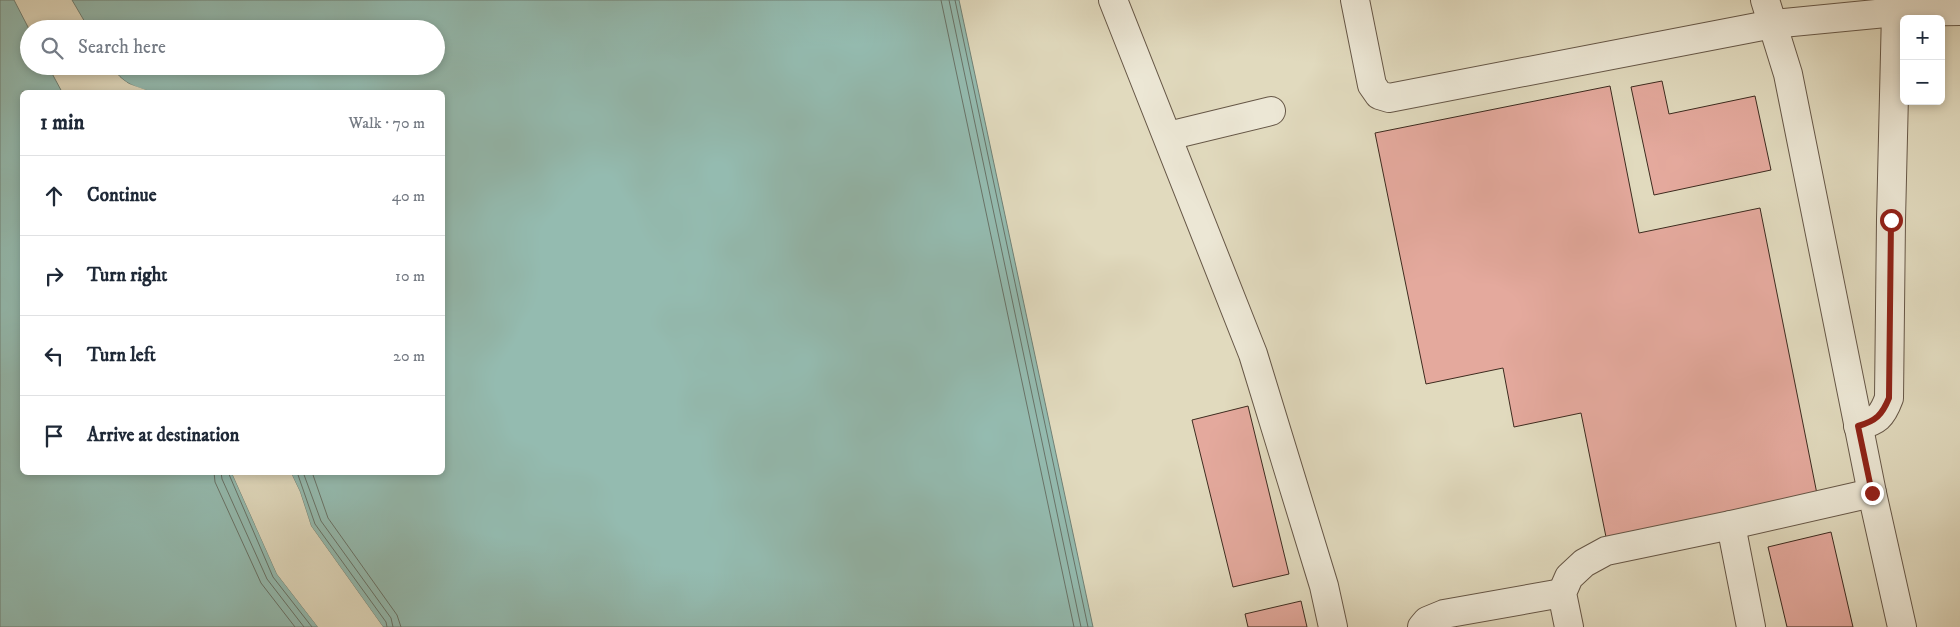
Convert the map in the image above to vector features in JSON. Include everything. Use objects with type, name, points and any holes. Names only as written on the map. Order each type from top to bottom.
[{"type":"lane","points":[[1116,0],[1253,354],[1324,586],[1333,627]]},
{"type":"lane","points":[[1355,0],[1372,85],[1378,94],[1390,98],[1769,12],[1960,12]]},
{"type":"lane","points":[[1769,12],[1788,74],[1858,426],[1902,627]]},
{"type":"lane","points":[[1858,426],[1873,422],[1883,413],[1889,398],[1896,12]]},
{"type":"lane","points":[[1168,136],[1271,111]]},
{"type":"lane","points":[[1569,627],[1562,593],[1569,577],[1584,563],[1606,552],[1872,493]]},
{"type":"lane","points":[[1731,525],[1751,627]]},
{"type":"lane","points":[[1422,627],[1427,621],[1444,614],[1562,593]]},
{"type":"water","points":[[0,0],[14,0],[24,20],[20,20],[20,75],[53,75],[61,90],[20,90],[20,475],[233,475],[277,574],[318,627],[0,627]]},
{"type":"water","points":[[72,0],[959,0],[1093,627],[383,627],[311,526],[300,492],[292,475],[445,475],[445,90],[146,90],[129,84],[118,75],[445,75],[445,20],[84,20]]},
{"type":"pier","points":[[115,75],[118,75],[129,84],[146,90],[137,90],[128,87],[117,79]]},
{"type":"pier","points":[[233,475],[236,475],[280,573],[321,627],[318,627],[277,574]]},
{"type":"pier","points":[[290,475],[292,475],[300,492],[311,526],[383,627],[380,627],[309,527]]},
{"type":"building","points":[[1662,81],[1669,114],[1755,96],[1771,170],[1654,195],[1631,87]]},
{"type":"building","points":[[1610,86],[1639,233],[1760,208],[1817,494],[1606,537],[1581,413],[1514,427],[1503,368],[1426,384],[1375,133]]},
{"type":"building","points":[[1248,406],[1289,574],[1233,587],[1192,420]]},
{"type":"building","points":[[1831,532],[1853,627],[1787,627],[1768,547]]},
{"type":"building","points":[[1301,601],[1307,627],[1248,627],[1245,614]]},
{"type":"route","points":[[1872,493],[1858,426],[1873,422],[1883,413],[1889,398],[1891,220]]}]
